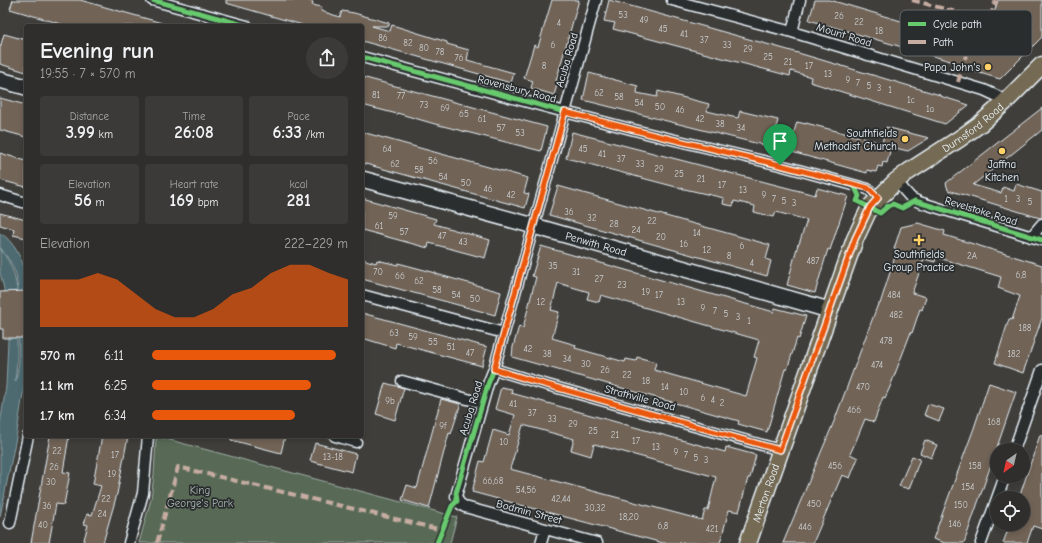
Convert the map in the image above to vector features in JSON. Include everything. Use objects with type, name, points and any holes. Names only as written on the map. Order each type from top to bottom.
[{"type":"main road","name":"Durnsford Road","points":[[896,181],[980,124],[1004,103],[1042,65]]},
{"type":"main road","name":"Merton Road","points":[[748,543],[829,310],[859,229],[870,207],[896,181]]},
{"type":"street","points":[[152,0],[240,24]]},
{"type":"street","name":"Acuba Road","points":[[457,501],[456,493],[482,403],[494,369],[596,0]]},
{"type":"street","name":"Mount Road","points":[[672,0],[792,32],[984,90],[997,96],[1004,103]]},
{"type":"street","points":[[792,32],[800,0]]},
{"type":"street","name":"Ravensbury Road","points":[[364,59],[650,134],[868,188],[878,198]]},
{"type":"street","points":[[0,80],[24,86]]},
{"type":"street","name":"Penwith Road","points":[[364,181],[534,226],[829,310]]},
{"type":"street","name":"Revelstoke Road","points":[[896,181],[912,198],[918,202],[1042,240]]},
{"type":"street","points":[[0,195],[24,202]]},
{"type":"street","points":[[1031,236],[1042,224]]},
{"type":"street","points":[[364,296],[504,333]]},
{"type":"street","name":"Strathville Road","points":[[494,369],[780,450]]},
{"type":"street","points":[[1016,443],[1042,370]]},
{"type":"street","name":"Acuba Road","points":[[402,381],[482,403]]},
{"type":"street","points":[[10,523],[28,438]]},
{"type":"street","points":[[129,543],[143,493],[148,438]]},
{"type":"street","points":[[342,438],[356,442]]},
{"type":"street","points":[[981,543],[1002,483]]},
{"type":"street","name":"Bodmin Street","points":[[457,501],[465,507],[597,543]]},
{"type":"street","points":[[541,543],[545,529]]},
{"type":"green space","name":"King George's Park","points":[[163,438],[457,517],[450,543],[139,543],[151,499],[156,439]]},
{"type":"water","points":[[0,233],[5,236],[17,251],[24,268],[24,387],[17,432],[0,517],[0,425],[6,386],[8,340],[4,289],[0,273],[0,248],[9,262],[14,274],[17,289],[16,381],[19,362],[18,289],[16,274],[10,261],[0,247]]},
{"type":"building","points":[[13,0],[80,0],[162,23],[61,24],[10,9]]},
{"type":"building","points":[[226,0],[306,0],[313,2],[312,5],[322,7],[321,11],[340,17],[342,11],[354,13],[389,23],[389,26],[372,26],[390,31],[392,25],[447,42],[447,44],[469,50],[467,60],[514,73],[511,83],[364,42],[364,24],[299,24],[226,3]]},
{"type":"building","points":[[552,0],[579,0],[556,81],[558,82],[554,95],[531,88],[533,81],[524,78],[534,45],[538,47]]},
{"type":"building","points":[[609,0],[788,50],[969,105],[945,124],[810,82],[811,77],[791,71],[790,76],[613,29],[615,23],[604,21]]},
{"type":"building","points":[[815,0],[830,0],[900,21],[900,46],[809,20]]},
{"type":"building","points":[[998,0],[1042,0],[1042,37],[1032,47],[1032,10],[995,10]]},
{"type":"building","points":[[4,34],[24,39],[24,71],[0,64],[0,48]]},
{"type":"building","points":[[933,56],[1023,56],[1000,79],[963,68],[964,65]]},
{"type":"building","points":[[589,73],[638,86],[637,93],[657,97],[658,91],[709,104],[707,111],[738,118],[740,111],[778,120],[771,147],[583,100]]},
{"type":"building","points":[[364,78],[547,127],[541,151],[364,106]]},
{"type":"building","points":[[0,98],[24,104],[24,136],[0,130]]},
{"type":"building","points":[[1042,108],[1042,130],[973,185],[1001,193],[1003,187],[1014,191],[1016,184],[1042,192],[1042,218],[948,190],[946,183]]},
{"type":"building","points":[[797,122],[882,143],[886,127],[929,138],[908,151],[891,147],[887,163],[883,162],[882,167],[878,166],[876,172],[867,170],[867,173],[788,151]]},
{"type":"building","points":[[572,132],[815,195],[817,188],[848,196],[830,250],[828,249],[815,293],[787,285],[798,244],[807,220],[776,212],[774,217],[754,212],[755,206],[734,201],[733,206],[723,204],[724,198],[566,158]]},
{"type":"building","points":[[364,133],[528,178],[524,193],[529,194],[525,208],[364,164]]},
{"type":"building","points":[[0,153],[24,160],[24,186],[0,180]]},
{"type":"building","points":[[558,186],[770,245],[766,259],[771,261],[767,276],[549,215]]},
{"type":"building","points":[[364,199],[436,219],[434,224],[490,240],[485,258],[429,243],[428,248],[364,231]]},
{"type":"building","points":[[0,213],[24,219],[24,238],[13,235],[14,229],[0,225]]},
{"type":"building","points":[[918,223],[945,231],[944,235],[1042,265],[1042,318],[1023,373],[995,363],[1009,319],[1012,320],[1020,296],[998,288],[1001,277],[936,257],[935,262],[924,259],[912,293],[926,297],[922,310],[920,309],[912,333],[911,332],[890,387],[885,398],[883,397],[874,422],[865,419],[850,454],[858,458],[850,478],[842,475],[813,543],[783,543],[835,419],[878,304],[880,304],[897,250],[894,249],[901,227]]},
{"type":"building","points":[[541,246],[774,312],[775,308],[806,316],[787,370],[785,369],[767,432],[738,424],[739,421],[512,357],[513,347],[519,326],[523,328],[536,277],[532,276]],"holes":[[[558,283],[589,292],[587,299],[599,302],[601,295],[759,340],[754,357],[757,358],[746,396],[654,370],[656,362],[637,357],[636,361],[626,359],[625,362],[575,348],[576,345],[552,338],[559,312],[551,310]]]},
{"type":"building","points":[[364,260],[376,263],[377,260],[398,265],[398,263],[501,292],[495,315],[364,280]]},
{"type":"building","points":[[24,291],[24,338],[3,338],[3,329],[0,329],[0,292]]},
{"type":"building","points":[[364,314],[487,347],[482,366],[396,343],[395,348],[364,339]]},
{"type":"building","points":[[385,383],[404,388],[395,420],[376,414]]},
{"type":"building","points":[[989,383],[1016,392],[998,443],[990,443],[990,468],[964,543],[945,543],[933,539]]},
{"type":"building","points":[[501,387],[512,389],[511,393],[725,452],[726,447],[756,455],[739,512],[729,510],[720,543],[663,543],[472,492],[480,461],[484,462],[493,430],[509,435],[515,415],[495,409]],"holes":[[[523,425],[574,439],[571,450],[591,456],[594,444],[716,477],[708,510],[705,510],[702,520],[510,469]]]},
{"type":"building","points":[[441,399],[460,404],[460,406],[451,434],[449,433],[429,508],[402,500],[407,485],[417,488]]},
{"type":"building","points":[[928,404],[944,409],[939,421],[924,415]]},
{"type":"building","points":[[1040,435],[1042,436],[1042,529],[1033,526],[1027,543],[1003,543],[1007,531],[1030,531],[1030,491],[1021,491],[1024,483],[1030,483],[1030,465]]},
{"type":"building","points":[[50,438],[69,438],[63,472],[70,473],[64,505],[56,504],[49,543],[31,543]]},
{"type":"building","points":[[102,438],[128,438],[117,494],[103,543],[83,543],[88,525],[84,524],[87,514],[92,515],[101,486],[93,484]]},
{"type":"building","points":[[231,438],[285,438],[281,453],[231,440]]},
{"type":"building","points":[[925,440],[937,445],[931,458],[920,453]]},
{"type":"building","points":[[315,443],[356,454],[352,472],[310,461]]},
{"type":"building","points":[[912,456],[920,459],[909,489],[899,486]]},
{"type":"marked path","points":[[912,0],[949,10]]},
{"type":"marked path","points":[[993,10],[996,0]]},
{"type":"marked path","points":[[958,82],[966,56]]},
{"type":"marked path","points":[[157,543],[178,467],[442,530]]},
{"type":"cycle path","points":[[152,0],[240,24]]},
{"type":"cycle path","points":[[364,58],[565,112],[780,165],[854,185],[859,196],[857,201],[880,213],[888,206],[893,204],[902,208],[915,201],[1042,240]]},
{"type":"cycle path","points":[[437,543],[452,506],[457,501],[456,493],[488,384],[494,369],[565,112]]},
{"type":"place","name":"Papa John's","points":[[988,67]]},
{"type":"place","name":"Southfields Methodist Church","points":[[905,139]]},
{"type":"place","name":"Jaffna Kitchen","points":[[1002,151]]},
{"type":"place","name":"Southfields Group Practice","points":[[919,240]]},
{"type":"route","points":[[565,112],[780,165],[868,188],[878,198],[865,215],[855,239],[780,450],[494,369],[565,112]]}]
